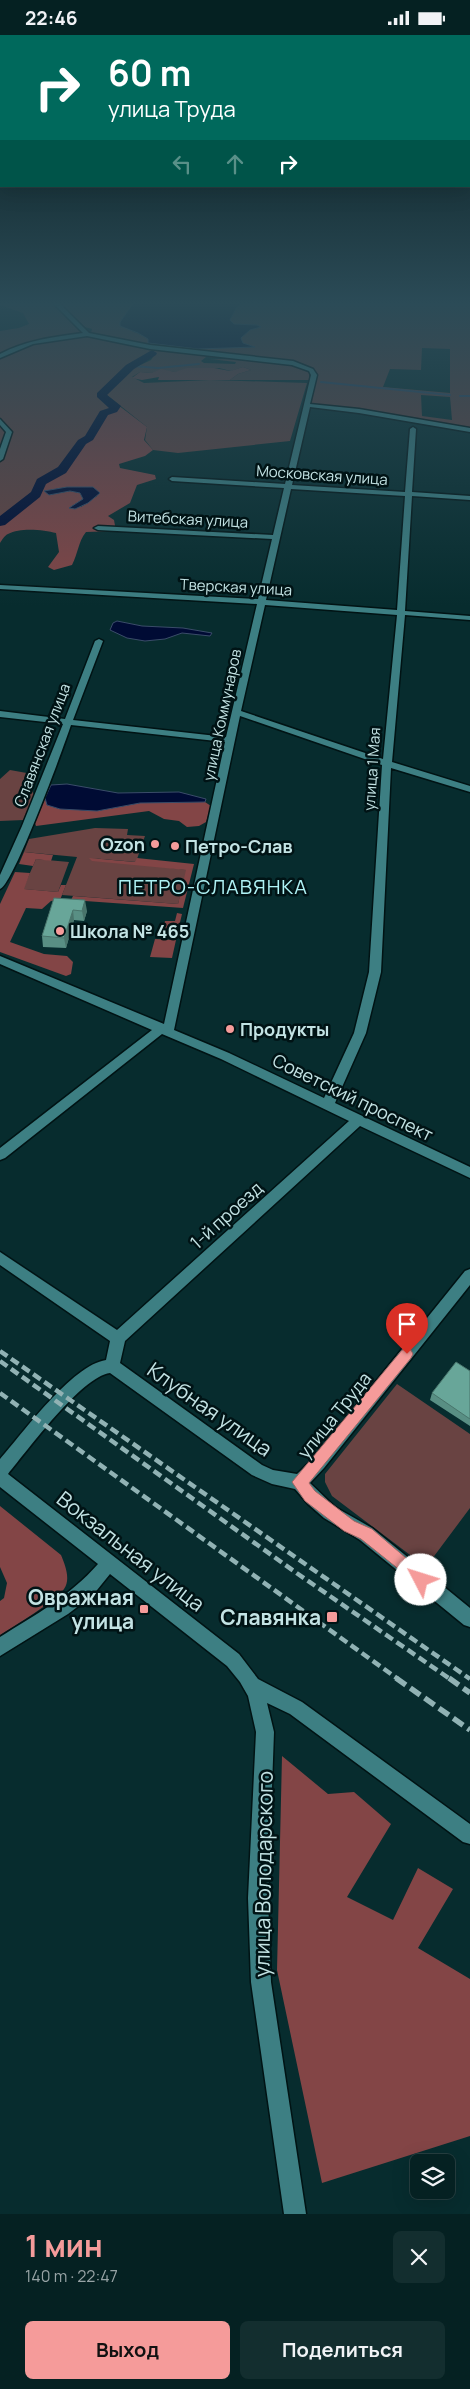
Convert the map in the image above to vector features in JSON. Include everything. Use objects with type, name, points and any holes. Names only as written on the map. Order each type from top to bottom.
[{"type":"street","points":[[306,405],[359,411],[470,430]]},
{"type":"street","name":"улица Коммунаров","points":[[165,1029],[306,405]]},
{"type":"street","points":[[0,421],[9,432],[0,459]]},
{"type":"street","name":"улица 1 Мая","points":[[328,1104],[360,1033],[375,972],[387,764],[401,611],[413,429]]},
{"type":"street","name":"Московская улица","points":[[172,479],[470,498]]},
{"type":"street","name":"Витебская улица","points":[[98,528],[276,537]]},
{"type":"street","name":"Тверская улица","points":[[0,587],[401,611],[470,618]]},
{"type":"street","name":"Славянская улица","points":[[0,886],[26,833],[66,721],[99,641]]},
{"type":"street","points":[[236,712],[387,764],[470,789]]},
{"type":"street","points":[[0,714],[230,740]]},
{"type":"street","name":"Советский проспект","points":[[0,960],[165,1029],[328,1104],[470,1173]]},
{"type":"street","points":[[0,1155],[165,1029]]},
{"type":"street","name":"1-й проезд","points":[[118,1338],[359,1119]]},
{"type":"street","points":[[0,1258],[118,1338],[112,1366],[97,1369],[64,1396],[0,1471]]},
{"type":"street","name":"улица Труда","points":[[300,1482],[319,1463],[470,1275]]},
{"type":"street","name":"Клубная улица","points":[[112,1366],[257,1470],[272,1477],[300,1482]]},
{"type":"street","name":"Вокзальная улица","points":[[0,1477],[233,1660]]},
{"type":"street","points":[[300,1482],[310,1496],[349,1526],[366,1534],[470,1619]]},
{"type":"street","points":[[0,1647],[62,1608],[87,1589],[109,1563]]},
{"type":"street","name":"улица Володарского","points":[[233,1660],[244,1671],[252,1685],[262,1708],[265,1732],[258,1898],[261,1982],[295,2214]]},
{"type":"street","points":[[252,1685],[296,1707],[470,1835]]},
{"type":"shaded area","points":[[0,403],[111,403],[115,406],[113,410],[104,413],[89,438],[82,442],[62,470],[41,482],[36,494],[0,522]]},
{"type":"shaded area","points":[[117,403],[301,403],[290,441],[178,453],[153,450],[145,440],[147,427]]},
{"type":"shaded area","points":[[310,403],[421,403],[422,416],[452,420],[450,403],[470,403],[470,428],[361,409],[312,405]]},
{"type":"shaded area","points":[[118,405],[147,427],[144,440],[153,450],[145,456],[119,464],[120,468],[155,475],[156,479],[137,485],[130,503],[108,516],[114,520],[116,531],[86,532],[72,565],[54,570],[48,567],[59,552],[56,533],[39,530],[19,530],[7,535],[0,543],[0,522],[36,494],[41,482],[62,470],[82,442],[89,438],[104,413],[113,410]],"holes":[[[67,487],[85,487],[97,496],[81,507],[72,506],[83,499],[80,493],[70,491],[49,495],[45,491]]]},
{"type":"shaded area","points":[[10,770],[38,775],[32,790],[34,795],[24,820],[0,821],[0,779]]},
{"type":"shaded area","points":[[45,798],[47,805],[60,809],[97,811],[140,803],[205,802],[211,806],[206,822],[199,826],[187,827],[179,821],[164,819],[149,811],[36,826],[35,823]]},
{"type":"shaded area","points":[[95,828],[128,829],[127,835],[145,836],[136,862],[90,858],[187,870],[178,904],[62,895],[77,857],[24,852],[29,839]]},
{"type":"shaded area","points":[[24,852],[53,855],[51,861],[36,859],[33,866],[19,864]]},
{"type":"shaded area","points":[[89,858],[135,862],[137,858],[194,864],[183,908],[71,900],[73,896],[178,904],[186,870],[92,861]]},
{"type":"shaded area","points":[[36,859],[69,862],[58,892],[23,889]]},
{"type":"shaded area","points":[[15,872],[30,873],[24,889],[58,892],[61,885],[66,885],[60,900],[51,901],[42,909],[26,908],[10,942],[44,954],[67,956],[73,962],[71,974],[66,976],[0,952],[0,904]]},
{"type":"shaded area","points":[[177,913],[182,914],[177,935],[162,934],[165,921],[175,921]]},
{"type":"shaded area","points":[[155,939],[176,940],[172,958],[150,957]]},
{"type":"shaded area","points":[[397,1384],[470,1434],[470,1508],[426,1567],[332,1496],[325,1482],[325,1474]]},
{"type":"shaded area","points":[[0,1506],[61,1555],[66,1568],[67,1581],[64,1589],[53,1600],[0,1635],[0,1601],[4,1598],[7,1583],[0,1567]]},
{"type":"shaded area","points":[[282,1756],[328,1794],[354,1792],[391,1824],[347,1897],[393,1920],[418,1868],[453,1889],[418,1948],[470,1979],[470,2136],[322,2183],[277,1970]]},
{"type":"water","points":[[67,487],[93,487],[100,493],[88,503],[75,509],[69,508],[83,499],[80,493],[70,491],[49,495],[44,491]]},
{"type":"water","points":[[117,621],[142,626],[183,628],[212,633],[210,636],[182,633],[165,639],[145,641],[127,638],[110,630],[113,623]]},
{"type":"water","points":[[67,784],[118,793],[179,792],[206,799],[205,802],[140,803],[97,811],[60,809],[47,805],[45,798],[51,785]]},
{"type":"building","points":[[54,898],[85,900],[82,911],[73,910],[64,938],[42,936]]},
{"type":"building","points":[[456,1362],[470,1371],[470,1419],[432,1393]]},
{"type":"waterway","points":[[0,522],[36,494],[41,482],[62,470],[82,442],[89,438],[104,413],[113,410],[115,406],[111,403]]},
{"type":"railway","points":[[0,1351],[470,1679]]},
{"type":"railway","points":[[0,1361],[298,1574],[450,1679]]},
{"type":"railway","points":[[0,1393],[398,1679]]},
{"type":"railway","points":[[396,1678],[470,1730]]},
{"type":"railway","points":[[449,1678],[470,1693]]},
{"type":"place","name":"Ozon","points":[[155,844]]},
{"type":"place","name":"Петро-Слав","points":[[175,846]]},
{"type":"place","name":"Школа № 465","points":[[60,931]]},
{"type":"place","name":"Продукты","points":[[230,1029]]},
{"type":"place","name":"Овражная улица","points":[[144,1609]]},
{"type":"place","name":"Славянка","points":[[332,1617]]},
{"type":"district","name":"ПЕТРО-СЛАВЯНКА","points":[[213,886]]},
{"type":"route","points":[[407,1354],[310,1475],[300,1482],[310,1496],[349,1526],[366,1534],[421,1580]]}]
